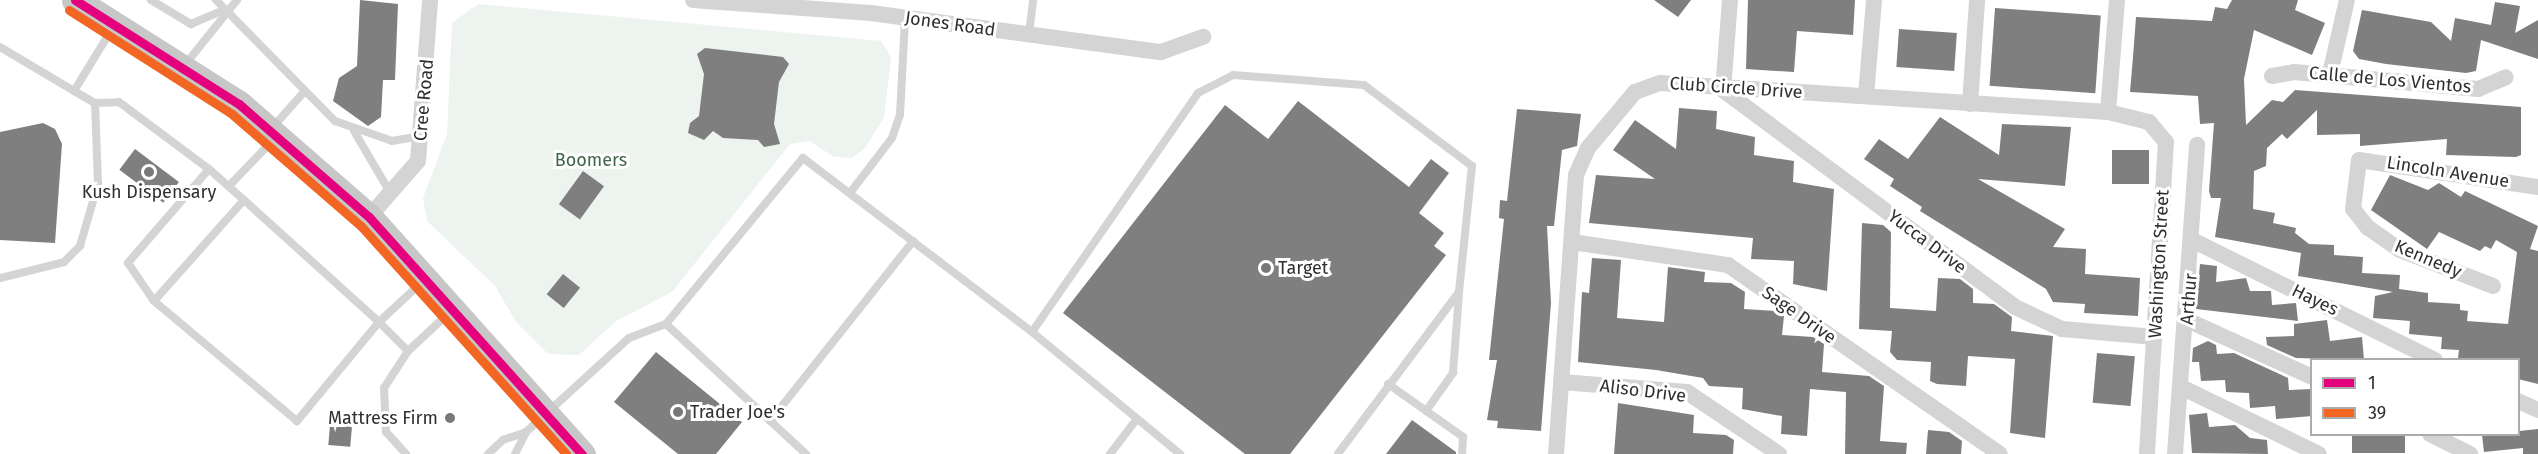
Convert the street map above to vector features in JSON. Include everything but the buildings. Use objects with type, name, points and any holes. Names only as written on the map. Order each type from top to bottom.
[{"type":"main road","points":[[75,0],[182,68],[273,133],[369,217],[452,310],[536,424],[582,454]]},
{"type":"street","name":"Cree Road","points":[[369,217],[392,196],[418,161],[422,135],[430,0]]},
{"type":"street","name":"Jones Road","points":[[693,0],[871,6],[905,18],[1161,52],[1203,37]]},
{"type":"street","points":[[1723,90],[1730,0]]},
{"type":"street","points":[[1866,96],[1874,0]]},
{"type":"street","points":[[1970,104],[1977,0]]},
{"type":"street","points":[[2109,112],[2117,0]]},
{"type":"street","points":[[2330,74],[2347,0]]},
{"type":"street","name":"Calle de Los Vientos","points":[[2272,76],[2330,74],[2478,89],[2506,77]]},
{"type":"street","name":"Club Circle Drive","points":[[1556,454],[1576,175],[1584,157],[1635,92],[1660,82],[1723,90],[1866,96],[2109,112]]},
{"type":"street","name":"Yucca Drive","points":[[1723,90],[2015,308],[2062,329],[2156,337]]},
{"type":"street","name":"Washington Street","points":[[2109,112],[2149,122],[2166,142],[2156,337],[2147,454]]},
{"type":"street","name":"Arthur","points":[[2175,454],[2194,241],[2197,145]]},
{"type":"street","name":"Lincoln Avenue","points":[[2359,160],[2538,187]]},
{"type":"street","name":"Kennedy","points":[[2359,160],[2353,209],[2368,228],[2400,250],[2493,286]]},
{"type":"street","name":"Hayes","points":[[2194,241],[2431,358]]},
{"type":"street","name":"Sage Drive","points":[[1572,242],[1728,265],[2000,454]]},
{"type":"street","points":[[2187,320],[2310,376]]},
{"type":"street","name":"Aliso Drive","points":[[1562,382],[1687,392],[1779,454]]},
{"type":"street","points":[[2181,387],[2319,454]]},
{"type":"street","points":[[2520,402],[2538,410]]},
{"type":"street","points":[[2432,436],[2470,454]]},
{"type":"lane","points":[[151,0],[191,24],[224,10],[237,0]]},
{"type":"lane","points":[[216,0],[303,93],[353,130],[392,141],[422,135]]},
{"type":"lane","points":[[1029,34],[1033,0]]},
{"type":"lane","points":[[182,68],[224,10]]},
{"type":"lane","points":[[850,193],[892,138],[900,115],[905,18]]},
{"type":"lane","points":[[74,91],[114,26]]},
{"type":"lane","points":[[0,47],[95,103],[118,102],[209,169],[379,322],[408,351]]},
{"type":"lane","points":[[1032,332],[1198,93],[1233,75],[1364,85],[1472,166],[1453,373],[1426,411]]},
{"type":"lane","points":[[229,186],[303,93]]},
{"type":"lane","points":[[0,278],[64,262],[80,246],[98,184],[95,103]]},
{"type":"lane","points":[[353,130],[392,196]]},
{"type":"lane","points":[[515,454],[536,424],[629,338],[666,324],[803,158],[1032,332],[1180,454]]},
{"type":"lane","points":[[209,169],[128,263],[154,301],[297,421],[379,322],[425,280]]},
{"type":"lane","points":[[154,301],[244,200]]},
{"type":"lane","points":[[770,421],[913,241]]},
{"type":"lane","points":[[1338,454],[1388,384],[1459,292]]},
{"type":"lane","points":[[406,454],[386,432],[384,388],[408,351],[452,310]]},
{"type":"lane","points":[[666,324],[806,454]]},
{"type":"lane","points":[[1388,384],[1463,437],[1462,454]]},
{"type":"lane","points":[[1110,454],[1136,420]]},
{"type":"lane","points":[[488,454],[503,440],[536,424]]},
{"type":"green space","name":"Boomers","points":[[478,4],[881,41],[891,57],[884,118],[865,148],[852,158],[834,157],[810,141],[790,144],[672,292],[616,321],[579,355],[548,354],[516,322],[495,286],[427,221],[423,198],[447,134],[452,23]]},
{"type":"transit line","name":"1","points":[[75,0],[239,104],[369,217],[582,454]]},
{"type":"transit line","name":"39","points":[[69,10],[232,114],[361,226],[566,454]]},
{"type":"place","name":"Kush Dispensary","points":[[149,172]]},
{"type":"place","name":"Target","points":[[1266,268]]},
{"type":"place","name":"Trader Joe's","points":[[678,412]]},
{"type":"place","name":"Mattress Firm","points":[[450,418]]}]
